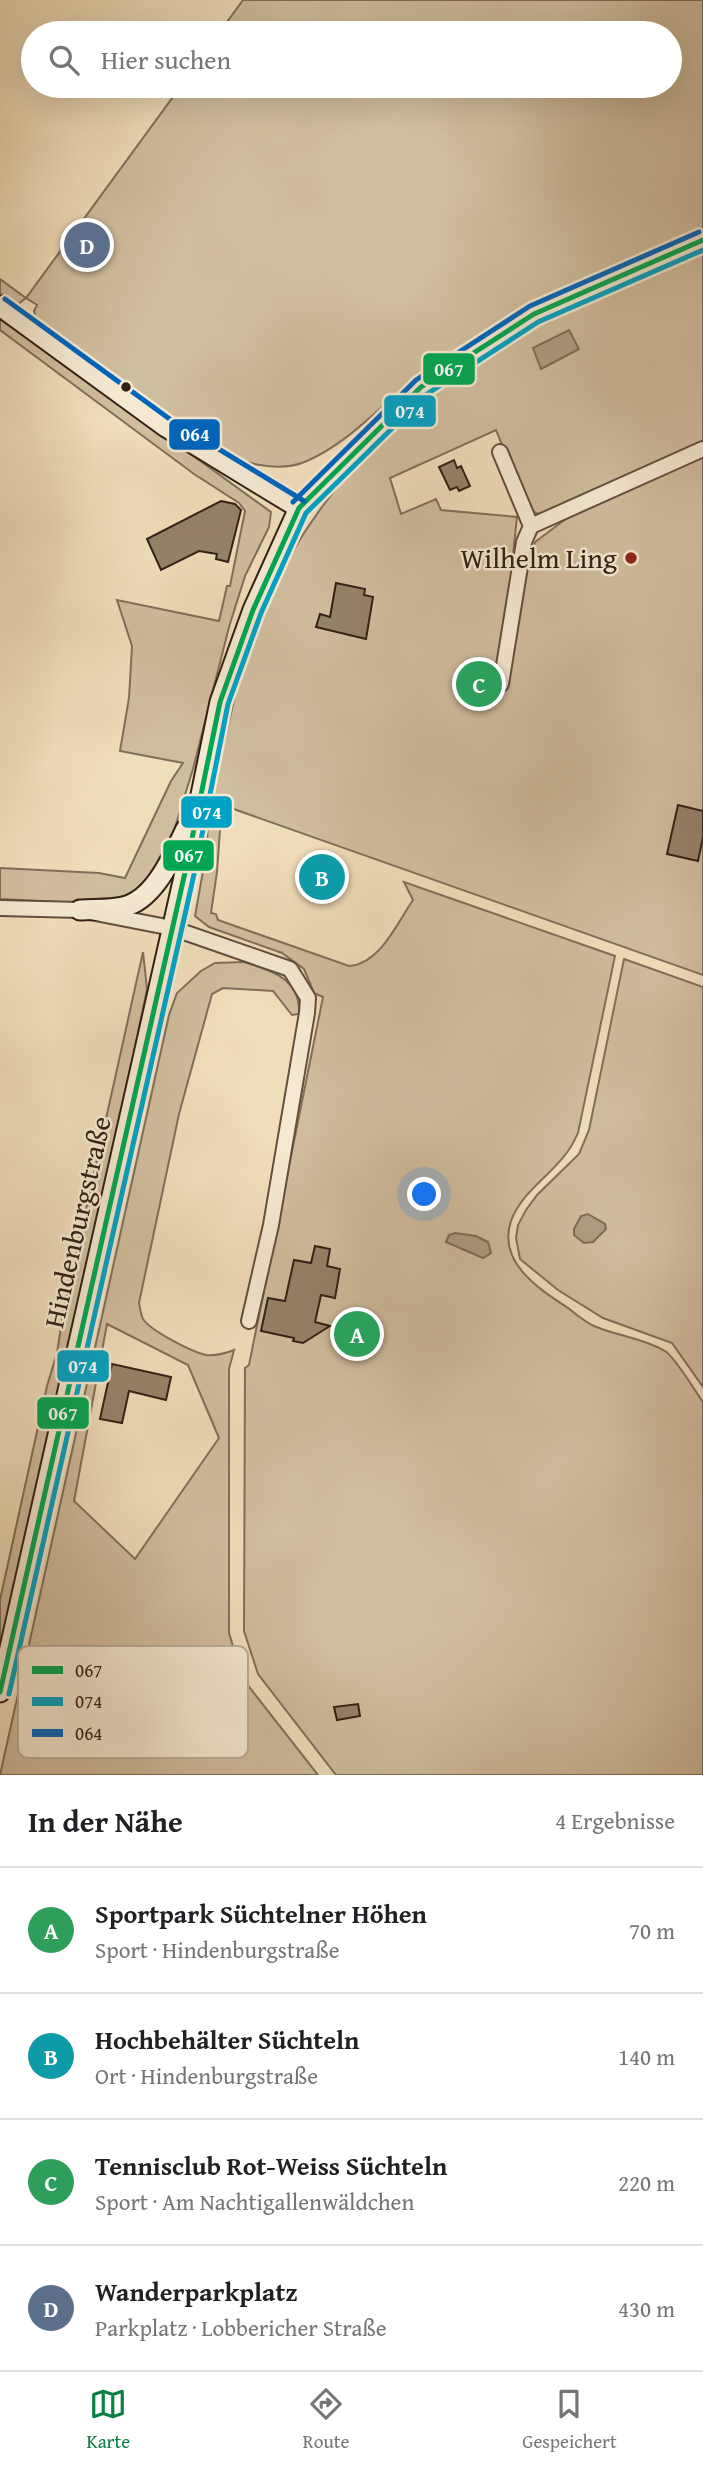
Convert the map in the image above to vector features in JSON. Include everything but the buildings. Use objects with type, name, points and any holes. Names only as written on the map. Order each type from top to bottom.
[{"type":"main road","name":"Hindenburgstraße","points":[[0,1692],[172,928],[220,702],[253,610],[299,508],[421,387],[534,314],[703,240]]},
{"type":"main road","points":[[0,306],[166,427],[299,508]]},
{"type":"main road","points":[[80,910],[125,907],[148,892],[165,872],[199,803]]},
{"type":"street","points":[[501,684],[524,542],[531,526],[703,449]]},
{"type":"street","points":[[500,452],[531,526]]},
{"type":"street","points":[[0,908],[80,910],[172,928],[290,969],[308,998],[271,1225],[249,1321]]},
{"type":"shaded area","points":[[243,0],[703,0],[703,232],[598,274],[497,326],[417,377],[357,429],[307,461],[289,466],[266,466],[228,456],[213,448],[182,429],[42,327],[36,320],[34,311],[37,305],[26,298],[172,98],[682,98],[682,21],[228,21]]},
{"type":"shaded area","points":[[703,250],[703,442],[637,476],[538,514],[528,508],[496,430],[390,478],[401,514],[436,499],[441,510],[517,517],[510,584],[524,577],[535,542],[571,515],[703,453],[703,975],[211,801],[239,682],[262,612],[288,560],[317,513],[351,470],[430,396],[474,364],[572,307],[632,276],[665,261]]},
{"type":"shaded area","points":[[0,279],[26,298],[17,305],[0,293]]},
{"type":"shaded area","points":[[0,316],[271,512],[269,527],[245,576],[229,627],[193,769],[167,853],[136,894],[100,904],[0,899],[0,868],[99,873],[125,878],[171,781],[183,763],[120,751],[129,698],[132,646],[117,600],[219,621],[227,586],[230,586],[245,511],[239,503],[194,474],[0,330]]},
{"type":"shaded area","points":[[569,330],[579,349],[541,369],[533,348]]},
{"type":"shaded area","points":[[208,812],[221,816],[211,913],[216,914],[218,920],[349,966],[360,964],[387,941],[413,900],[404,882],[615,956],[578,1133],[561,1160],[522,1201],[511,1221],[508,1236],[515,1262],[534,1283],[591,1324],[665,1351],[703,1402],[703,1775],[336,1775],[258,1674],[244,1631],[245,1368],[249,1365],[323,997],[314,993],[304,969],[282,953],[209,927],[195,916],[207,849]]},
{"type":"shaded area","points":[[143,952],[147,989],[0,1649],[0,1600],[47,1386],[57,1353],[64,1308]]},
{"type":"shaded area","points":[[624,959],[703,987],[703,1387],[672,1343],[603,1318],[558,1290],[520,1259],[516,1238],[518,1225],[526,1210],[537,1195],[579,1154],[589,1130]]},
{"type":"shaded area","points":[[244,962],[274,973],[290,984],[295,992],[299,1014],[292,1015],[273,991],[223,988],[212,994],[179,1114],[139,1303],[142,1317],[147,1324],[182,1345],[206,1355],[234,1350],[229,1369],[229,1633],[233,1646],[29,1646],[169,1015],[177,993],[201,971],[215,963]],"holes":[[[107,1324],[188,1365],[219,1438],[135,1559],[74,1501]]]},
{"type":"shaded area","points":[[588,1214],[605,1224],[606,1229],[593,1242],[584,1243],[574,1235],[574,1229],[581,1216]]},
{"type":"shaded area","points":[[455,1233],[476,1236],[488,1242],[491,1253],[483,1258],[446,1242],[449,1235]]},
{"type":"shaded area","points":[[248,1685],[318,1775],[0,1775],[18,1694],[18,1758],[248,1758]]},
{"type":"transit line","name":"064","points":[[293,502],[416,380],[530,306],[699,232]]},
{"type":"transit line","name":"067","points":[[0,1692],[186,868],[220,702],[253,610],[299,508],[421,387],[534,314],[703,240]]},
{"type":"transit line","name":"074","points":[[20,1646],[195,870],[228,704],[261,613],[306,513],[427,394],[538,322],[703,250]]},
{"type":"transit line","name":"064","points":[[5,299],[171,420],[304,501]]},
{"type":"transit line","name":"074","points":[[9,1694],[18,1654]]},
{"type":"place","name":"Wanderparkplatz","points":[[87,245]]},
{"type":"place","name":"Wilhelm Ling","points":[[631,558]]},
{"type":"place","name":"Tennisclub Rot-Weiss Süchteln","points":[[479,684]]},
{"type":"place","name":"Hochbehälter Süchteln","points":[[322,877]]},
{"type":"place","name":"Sportpark Süchtelner Höhen","points":[[357,1334]]}]
